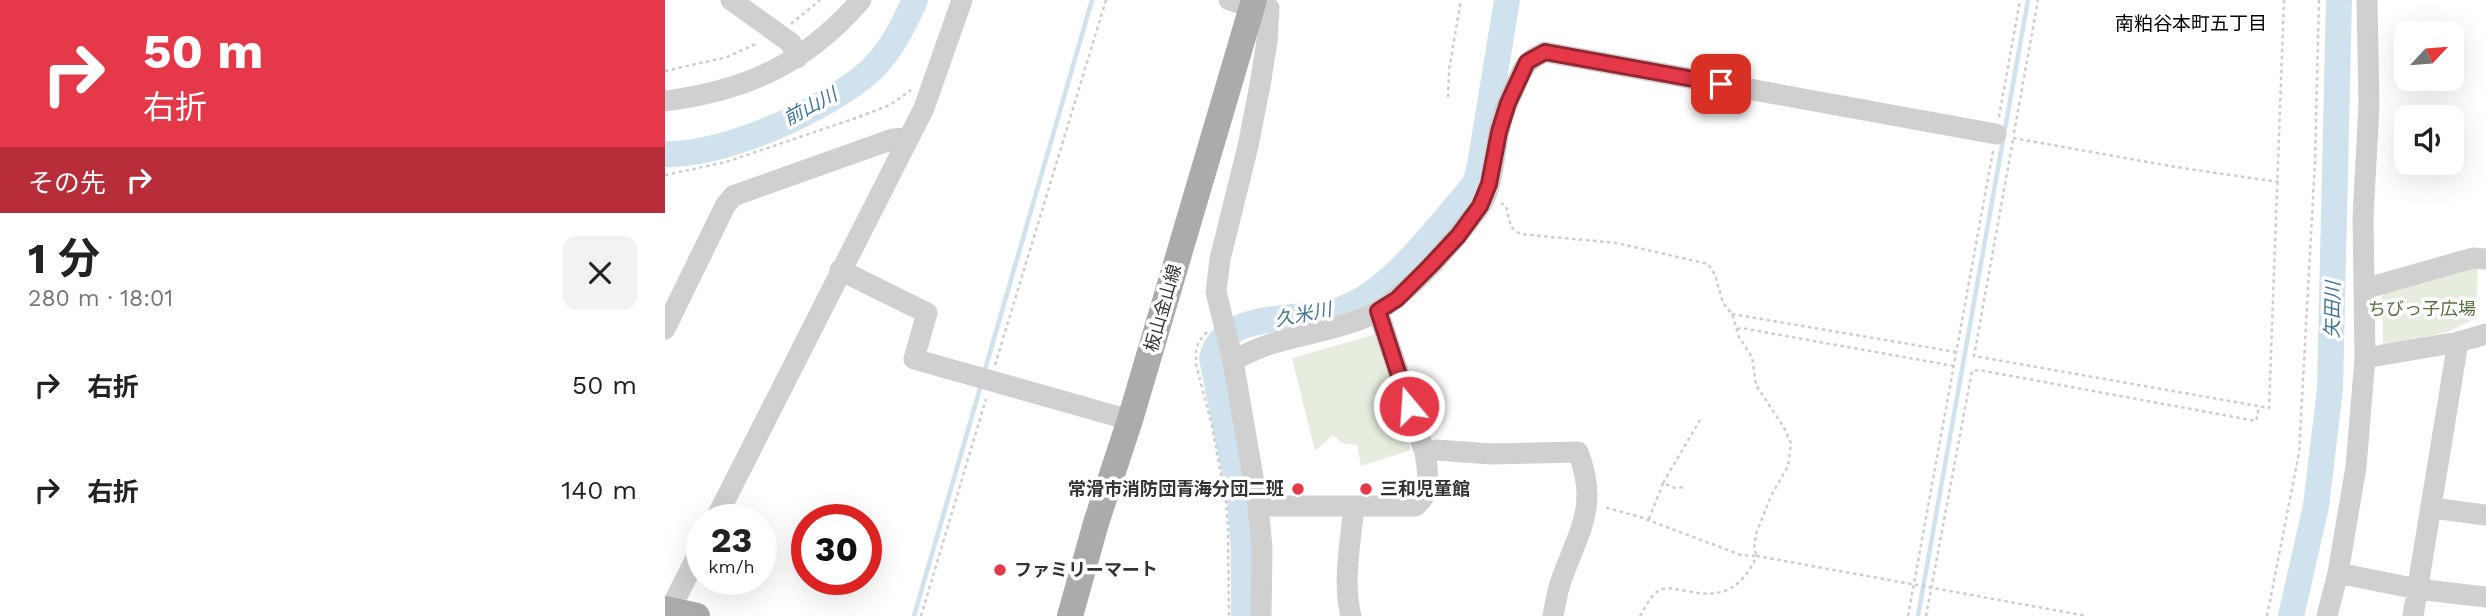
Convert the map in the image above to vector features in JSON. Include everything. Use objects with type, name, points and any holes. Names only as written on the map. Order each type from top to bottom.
[{"type":"main road","name":"板山金山線","points":[[1070,616],[1096,523],[1130,420],[1249,2]]},
{"type":"main road","points":[[667,612],[697,616]]},
{"type":"street","points":[[731,0],[791,43],[797,58]]},
{"type":"street","points":[[665,101],[699,97],[735,88],[797,58],[841,23],[862,0]]},
{"type":"street","points":[[723,504],[924,108],[962,0]]},
{"type":"street","points":[[2327,616],[2338,573],[2355,467],[2364,358],[2363,217],[2369,105],[2367,0]]},
{"type":"street","points":[[1249,2],[1269,8],[1267,41],[1248,146],[1220,258],[1216,292],[1233,361],[1258,506],[1262,548],[1261,616]]},
{"type":"street","points":[[1233,361],[1275,341],[1363,318],[1397,299],[1458,236],[1485,199],[1508,103],[1527,62],[1545,52],[2005,136]]},
{"type":"street","points":[[665,329],[673,295],[733,196],[893,139],[909,138]]},
{"type":"street","points":[[2364,289],[2473,258],[2486,259]]},
{"type":"street","points":[[840,270],[927,313],[914,359],[1130,420]]},
{"type":"street","points":[[1258,506],[1415,506],[1420,503],[1428,471],[1425,453],[1378,311]]},
{"type":"street","points":[[2364,358],[2458,342],[2486,334]]},
{"type":"street","points":[[2413,616],[2458,342]]},
{"type":"street","points":[[1425,453],[1436,450],[1492,454],[1578,452],[1585,469],[1588,502],[1585,522],[1553,588],[1553,616]]},
{"type":"street","points":[[1351,616],[1348,582],[1354,506]]},
{"type":"street","points":[[2432,508],[2486,515]]},
{"type":"street","points":[[2338,573],[2417,589],[2486,597]]},
{"type":"street","points":[[667,612],[686,576]]},
{"type":"path","points":[[665,71],[727,57],[776,33],[797,20],[820,0]]},
{"type":"path","points":[[921,616],[1105,0]]},
{"type":"path","points":[[1448,97],[1449,70],[1461,0]]},
{"type":"path","points":[[2020,0],[2005,136],[1974,356],[2269,408],[2284,0]]},
{"type":"path","points":[[1908,616],[1954,366],[2038,0]]},
{"type":"path","points":[[2267,616],[2299,453],[2315,162],[2319,0]]},
{"type":"path","points":[[665,175],[726,162],[856,118],[890,105],[915,86]]},
{"type":"path","points":[[2005,136],[2176,167],[2279,182]]},
{"type":"path","points":[[1485,199],[1506,206],[1511,227],[1520,234],[1631,245],[1708,264],[1715,275],[1723,303],[1732,314],[1736,329],[1752,356],[1756,384],[1783,426],[1791,449],[1788,466],[1771,496],[1756,534],[1754,549],[1757,556],[1749,572],[1728,590],[1707,596],[1660,589],[1654,593],[1640,616]]},
{"type":"path","points":[[1732,314],[1957,352]]},
{"type":"path","points":[[1222,319],[1199,341],[1195,357],[1226,502],[1229,529],[1229,616]]},
{"type":"path","points":[[1736,329],[1954,366]]},
{"type":"path","points":[[1926,616],[1972,371],[2256,421],[2259,407]]},
{"type":"path","points":[[1649,520],[1663,483],[1700,420]]},
{"type":"path","points":[[1663,483],[1675,488],[1686,488]]},
{"type":"path","points":[[1588,502],[1649,520],[1741,555],[2087,616]]},
{"type":"green space","name":"ちびっ子広場","points":[[2478,262],[2476,318],[2450,331],[2383,348],[2382,291]]},
{"type":"green space","points":[[1376,334],[1411,450],[1361,466],[1357,445],[1342,443],[1333,435],[1315,451],[1292,358]]},
{"type":"waterway","name":"前山川","points":[[665,154],[689,153],[745,139],[804,114],[830,99],[854,84],[886,54],[915,0]]},
{"type":"waterway","points":[[984,373],[1092,0]]},
{"type":"waterway","name":"久米川","points":[[1244,616],[1244,551],[1240,498],[1212,358],[1219,342],[1248,324],[1340,310],[1359,301],[1393,276],[1466,195],[1476,182],[1480,165],[1507,0]]},
{"type":"waterway","points":[[1918,616],[2028,0]]},
{"type":"waterway","name":"矢田川","points":[[2291,616],[2316,506],[2330,389],[2339,0]]},
{"type":"waterway","points":[[914,616],[981,385]]},
{"type":"place","name":"常滑市消防団青海分団二班","points":[[1298,489]]},
{"type":"place","name":"三和児童館","points":[[1366,489]]},
{"type":"place","name":"ファミリーマート","points":[[1000,570]]},
{"type":"district","name":"南粕谷本町五丁目","points":[[2191,23]]},
{"type":"route","points":[[1409,406],[1378,311],[1397,299],[1430,266],[1458,236],[1485,199],[1503,114],[1527,62],[1545,52],[1721,84]]}]
